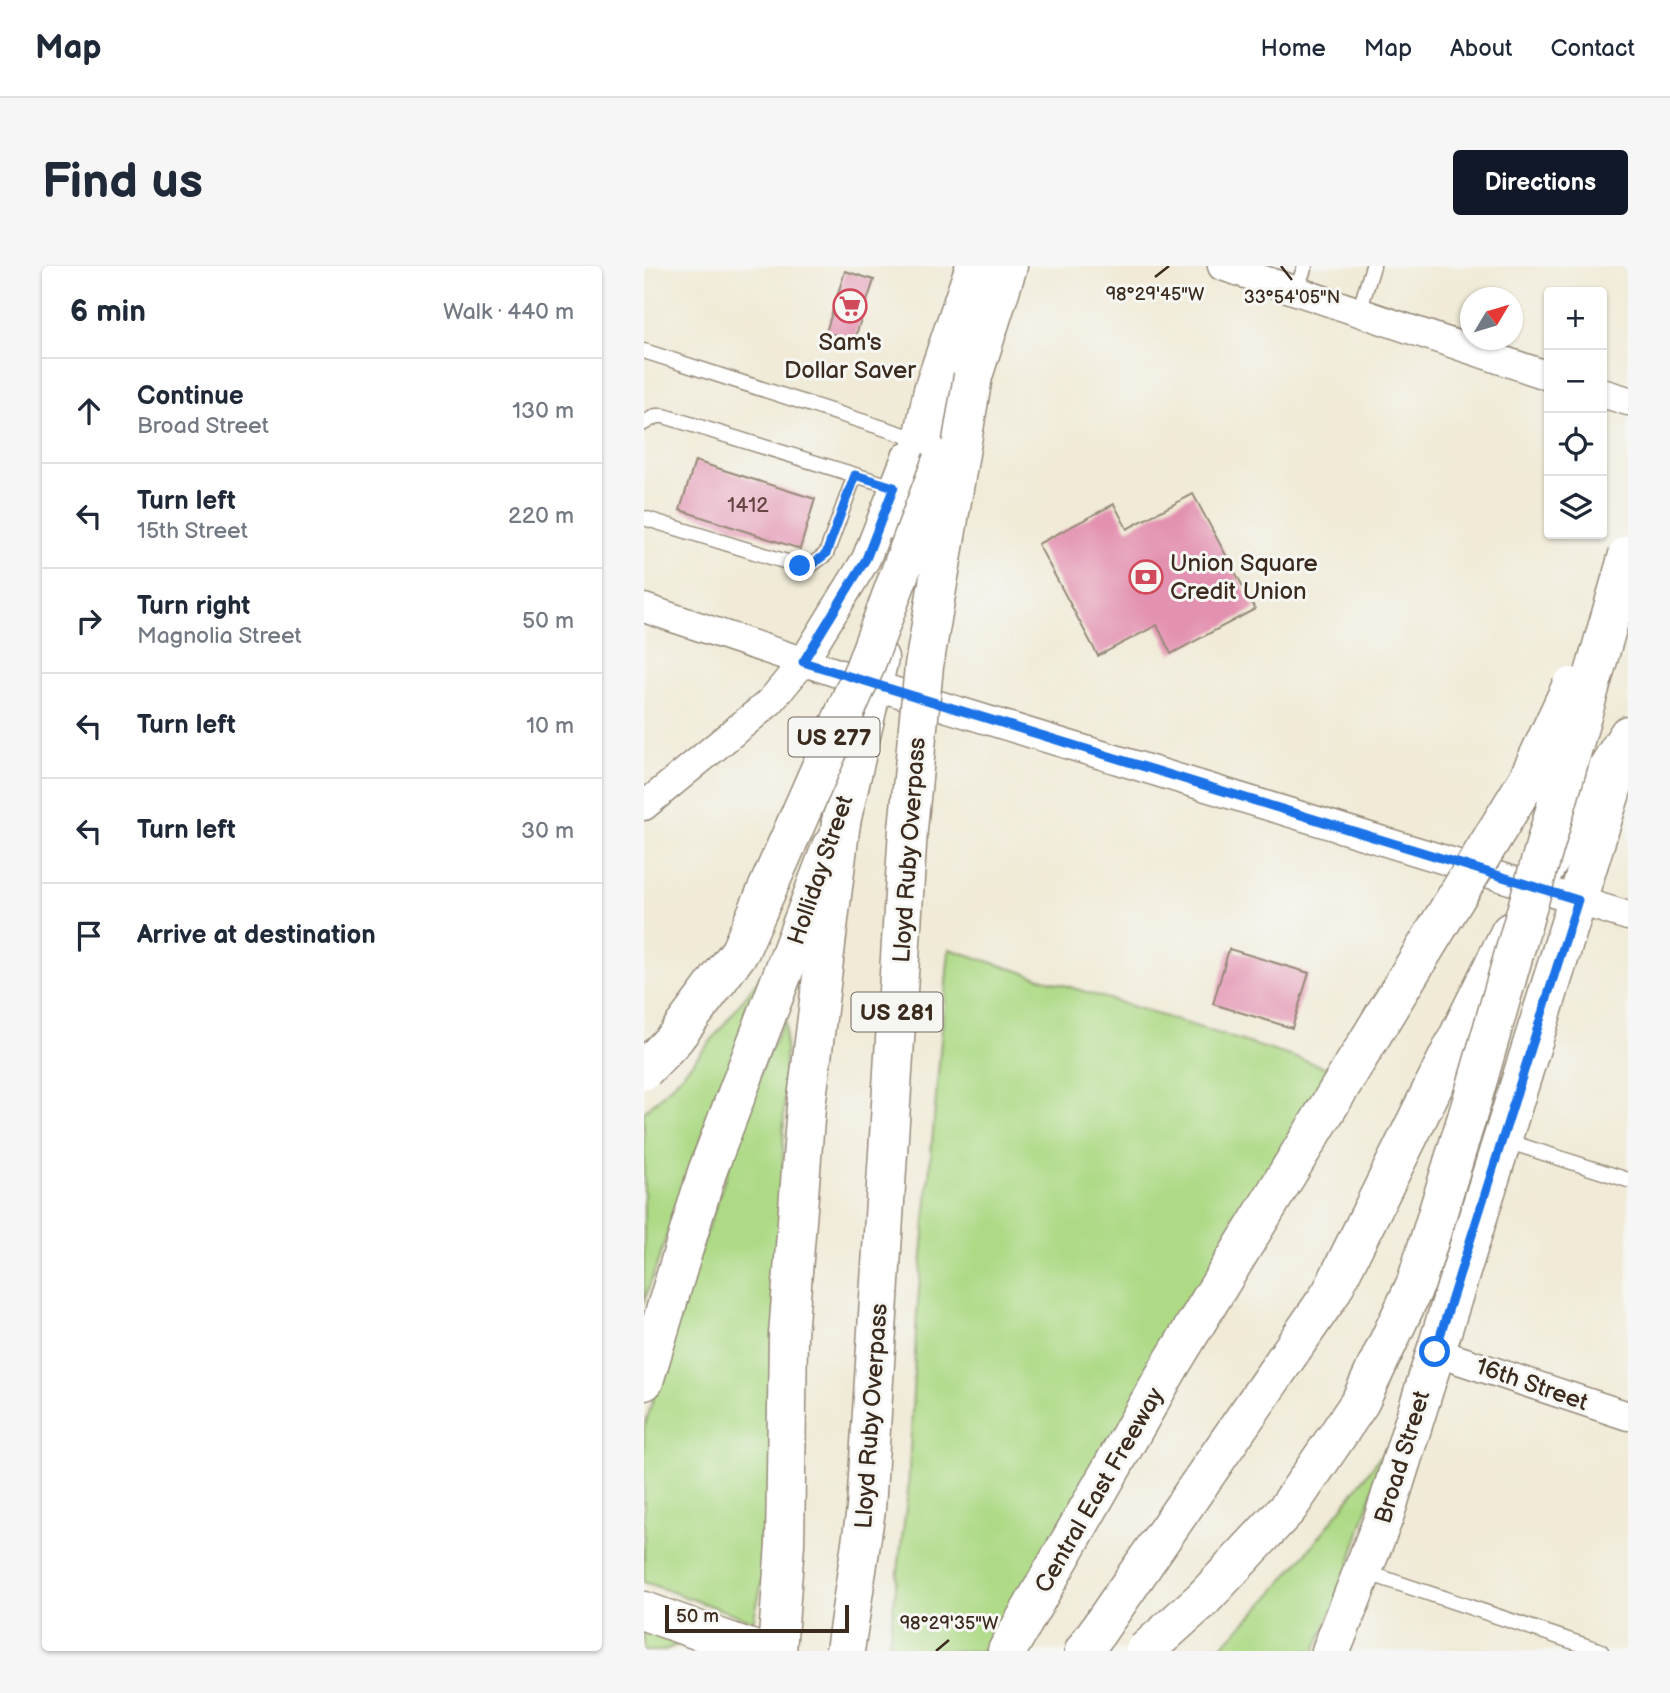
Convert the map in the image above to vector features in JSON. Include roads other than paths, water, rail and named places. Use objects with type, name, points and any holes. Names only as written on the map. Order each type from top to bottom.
[{"type":"main road","name":"Holliday Street","points":[[644,1381],[707,1172],[841,822],[873,685],[933,390],[975,266]]},
{"type":"main road","name":"Lloyd Ruby Overpass","points":[[845,1651],[866,1509],[908,829],[924,666],[973,376],[1008,266]]},
{"type":"main road","name":"US 277","points":[[644,1070],[675,1038],[740,951],[864,669],[973,376]]},
{"type":"main road","name":"Central East Freeway","points":[[1014,1638],[1170,1366],[1527,781],[1576,674],[1628,547]]},
{"type":"main road","points":[[1145,1651],[1203,1599],[1288,1507],[1360,1402],[1416,1283],[1471,1104],[1628,555]]},
{"type":"main road","points":[[1084,1651],[1331,1293],[1533,887],[1628,737]]},
{"type":"main road","name":"Broad Street","points":[[1331,1651],[1384,1517],[1628,737]]},
{"type":"main road","points":[[777,1651],[785,1544],[788,1335],[806,1107],[841,822]]},
{"type":"main road","points":[[644,1611],[756,1651]]},
{"type":"street","points":[[1222,266],[1301,279],[1359,312],[1544,374]]},
{"type":"street","points":[[644,806],[771,702],[803,662],[866,559],[933,390]]},
{"type":"street","points":[[1607,395],[1628,401]]},
{"type":"street","points":[[644,608],[873,685],[1628,916]]},
{"type":"street","name":"16th Street","points":[[1435,1352],[1628,1416]]},
{"type":"lane","points":[[1359,312],[1373,266]]},
{"type":"lane","points":[[644,351],[914,438]]},
{"type":"lane","points":[[644,423],[656,416],[664,416],[894,487]]},
{"type":"lane","points":[[644,518],[800,566],[810,566],[826,554],[855,475]]},
{"type":"lane","points":[[1502,1140],[1628,1180]]},
{"type":"lane","points":[[1363,1572],[1601,1651]]},
{"type":"place","name":"Sam's Dollar Saver","points":[[850,306]]},
{"type":"place","name":"Union Square Credit Union","points":[[1146,577]]}]
